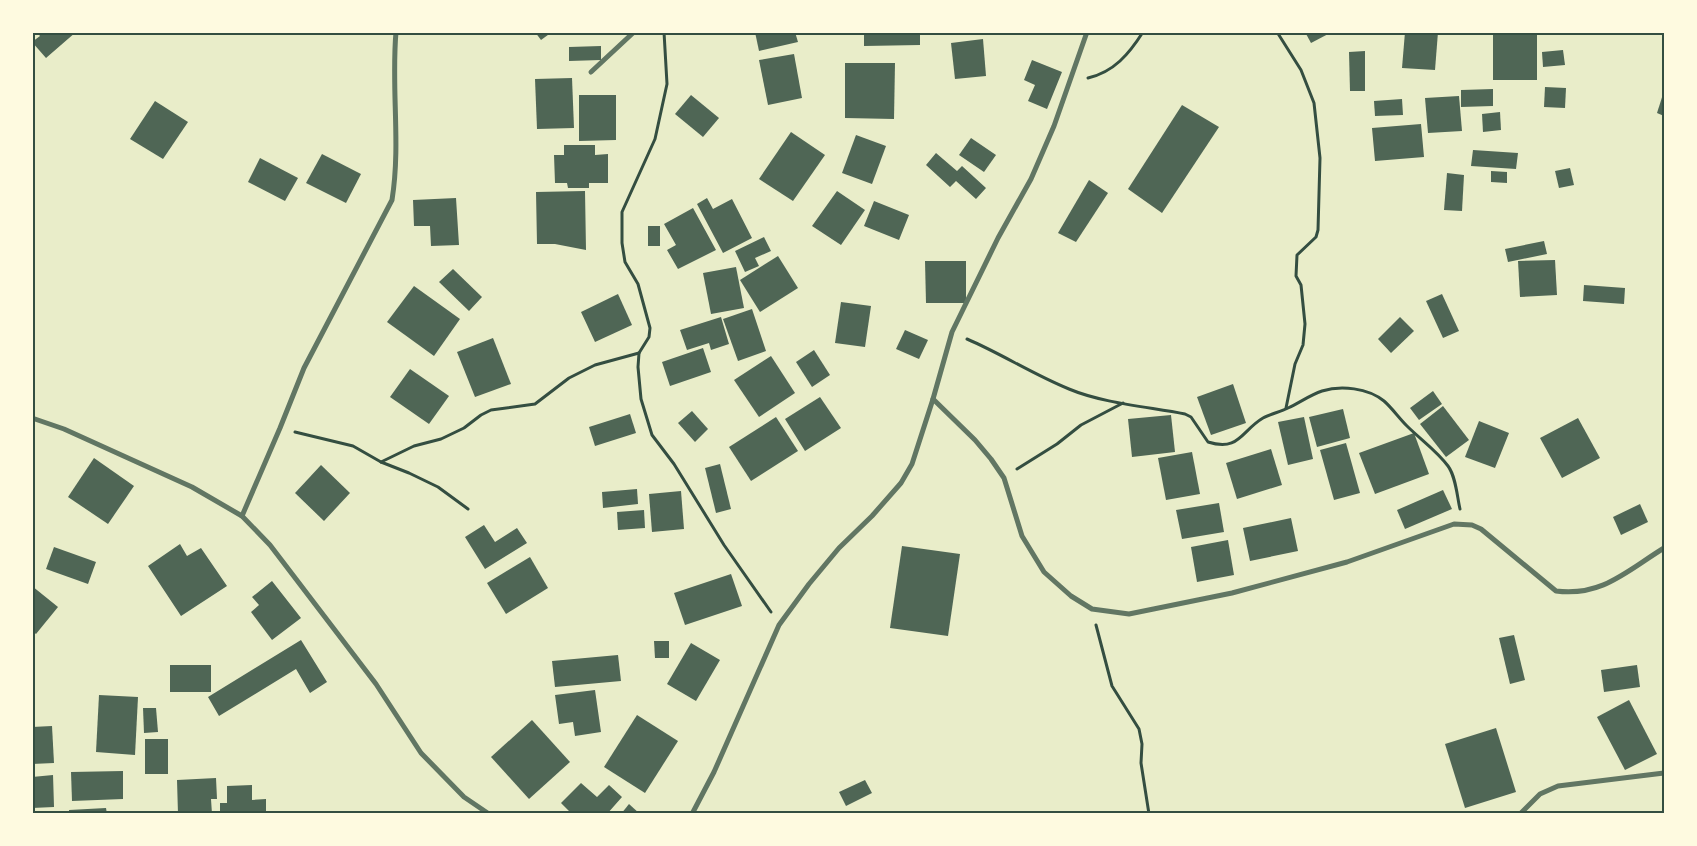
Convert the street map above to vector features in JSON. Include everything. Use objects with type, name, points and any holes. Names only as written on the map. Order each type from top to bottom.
[{"type":"street","points":[[242,516],[304,368],[392,200],[395,182],[397,113],[394,66],[396,32]]},
{"type":"street","points":[[591,72],[634,32]]},
{"type":"street","points":[[692,814],[714,772],[779,625],[809,584],[839,548],[872,516],[901,483],[912,464],[952,332],[998,238],[1031,179],[1054,126],[1087,32]]},
{"type":"street","points":[[933,399],[992,459],[1004,478],[1022,536],[1044,572],[1071,596],[1092,609],[1129,614],[1232,593],[1347,562],[1446,527],[1463,523],[1482,529],[1556,592],[1570,593],[1592,590],[1630,571],[1664,548]]},
{"type":"street","points":[[32,418],[64,429],[192,487],[242,516],[270,545],[376,684],[421,753],[464,797],[489,814]]},
{"type":"street","points":[[1520,814],[1540,794],[1558,786],[1664,773]]},
{"type":"path","points":[[664,32],[667,84],[655,139],[622,212],[622,243],[625,262],[638,284],[650,328],[649,337],[639,353],[638,367],[641,399],[652,435],[674,464],[724,545],[779,625]]},
{"type":"path","points":[[1070,82],[1091,78],[1109,71],[1129,53],[1143,32]]},
{"type":"path","points":[[1277,32],[1301,70],[1314,103],[1320,158],[1318,230],[1316,237],[1297,255],[1295,268],[1296,276],[1301,285],[1305,324],[1303,345],[1295,364],[1286,409]]},
{"type":"path","points":[[952,332],[1071,390],[1123,403],[1185,414],[1191,417],[1208,442],[1225,445],[1232,444],[1240,439],[1264,418],[1322,391],[1358,389],[1383,400],[1448,466],[1455,483],[1463,523]]},
{"type":"path","points":[[381,462],[414,446],[442,438],[464,428],[491,410],[535,404],[570,378],[595,365],[639,353]]},
{"type":"path","points":[[1004,478],[1057,444],[1081,425],[1123,403]]},
{"type":"path","points":[[280,428],[353,446],[381,462],[438,487],[468,509]]},
{"type":"path","points":[[1092,609],[1112,686],[1139,729],[1142,744],[1141,763],[1149,814]]},
{"type":"building","points":[[37,32],[76,32],[46,58],[32,42],[40,36]]},
{"type":"building","points":[[535,32],[552,32],[541,40]]},
{"type":"building","points":[[755,32],[795,32],[798,42],[759,51]]},
{"type":"building","points":[[864,32],[920,32],[920,45],[864,46]]},
{"type":"building","points":[[1305,32],[1332,32],[1311,43]]},
{"type":"building","points":[[1405,32],[1438,32],[1435,70],[1402,68]]},
{"type":"building","points":[[1493,32],[1537,32],[1537,80],[1493,80]]},
{"type":"building","points":[[983,39],[986,76],[955,79],[951,43]]},
{"type":"building","points":[[601,46],[601,60],[569,61],[569,47]]},
{"type":"building","points":[[1563,50],[1565,65],[1543,67],[1542,52]]},
{"type":"building","points":[[1365,51],[1365,91],[1350,91],[1349,52]]},
{"type":"building","points":[[794,54],[802,98],[768,105],[759,60]]},
{"type":"building","points":[[1032,60],[1062,72],[1047,109],[1028,101],[1035,85],[1024,80]]},
{"type":"building","points":[[845,63],[895,63],[894,119],[845,118]]},
{"type":"building","points":[[572,78],[574,128],[537,129],[535,79]]},
{"type":"building","points":[[1545,87],[1566,88],[1565,108],[1544,107]]},
{"type":"building","points":[[1493,89],[1493,106],[1461,107],[1461,90]]},
{"type":"building","points":[[1664,91],[1664,116],[1657,113]]},
{"type":"building","points":[[579,95],[616,95],[616,140],[579,141]]},
{"type":"building","points":[[691,95],[719,118],[703,137],[675,114]]},
{"type":"building","points":[[1459,96],[1462,131],[1428,133],[1425,98]]},
{"type":"building","points":[[1402,99],[1403,115],[1375,116],[1374,101]]},
{"type":"building","points":[[155,101],[188,122],[163,159],[130,139]]},
{"type":"building","points":[[1182,105],[1219,127],[1162,213],[1128,189]]},
{"type":"building","points":[[1500,112],[1501,130],[1483,132],[1482,114]]},
{"type":"building","points":[[1421,124],[1424,157],[1375,161],[1372,128]]},
{"type":"building","points":[[791,132],[825,155],[793,201],[759,179]]},
{"type":"building","points":[[856,135],[886,146],[872,184],[842,173]]},
{"type":"building","points":[[971,138],[996,155],[984,172],[959,155]]},
{"type":"building","points":[[564,145],[595,145],[595,155],[608,154],[608,183],[589,183],[589,188],[568,188],[567,183],[555,183],[554,155],[564,155]]},
{"type":"building","points":[[1473,150],[1518,153],[1516,169],[1471,166]]},
{"type":"building","points":[[936,153],[957,171],[962,166],[986,188],[976,199],[956,181],[950,187],[926,165]]},
{"type":"building","points":[[322,154],[361,174],[346,203],[306,183]]},
{"type":"building","points":[[260,158],[298,178],[285,201],[248,182]]},
{"type":"building","points":[[1570,168],[1574,185],[1559,188],[1555,171]]},
{"type":"building","points":[[1491,171],[1507,172],[1507,183],[1491,182]]},
{"type":"building","points":[[1447,173],[1464,175],[1462,211],[1444,210]]},
{"type":"building","points":[[1089,180],[1108,193],[1076,242],[1058,233]]},
{"type":"building","points":[[585,191],[586,250],[555,244],[537,244],[536,192]]},
{"type":"building","points":[[837,191],[865,210],[841,245],[812,226]]},
{"type":"building","points":[[456,198],[459,245],[431,246],[430,226],[414,226],[413,200]]},
{"type":"building","points":[[707,198],[713,209],[732,199],[752,238],[723,253],[697,204]]},
{"type":"building","points":[[874,201],[909,215],[899,240],[864,226]]},
{"type":"building","points":[[693,208],[716,250],[678,269],[667,250],[676,245],[664,224]]},
{"type":"building","points":[[648,226],[660,226],[660,246],[648,246]]},
{"type":"building","points":[[764,237],[771,251],[755,258],[759,266],[745,272],[735,251]]},
{"type":"building","points":[[1544,241],[1547,254],[1508,262],[1505,249]]},
{"type":"building","points":[[778,256],[798,288],[760,312],[740,280]]},
{"type":"building","points":[[1555,260],[1557,295],[1520,297],[1518,261]]},
{"type":"building","points":[[925,261],[966,261],[966,303],[926,303]]},
{"type":"building","points":[[736,267],[744,308],[711,314],[703,273]]},
{"type":"building","points":[[453,269],[482,297],[469,311],[439,282]]},
{"type":"building","points":[[1584,285],[1625,288],[1624,304],[1583,301]]},
{"type":"building","points":[[414,286],[460,319],[434,356],[387,322]]},
{"type":"building","points":[[618,294],[632,325],[595,342],[581,312]]},
{"type":"building","points":[[1442,294],[1459,331],[1443,338],[1426,301]]},
{"type":"building","points":[[841,302],[871,306],[865,347],[835,343]]},
{"type":"building","points":[[752,309],[766,351],[738,361],[723,319]]},
{"type":"building","points":[[721,317],[729,344],[711,350],[709,343],[687,350],[680,330]]},
{"type":"building","points":[[1400,317],[1414,331],[1391,353],[1378,339]]},
{"type":"building","points":[[905,330],[928,340],[919,359],[896,349]]},
{"type":"building","points":[[493,338],[511,384],[475,397],[457,352]]},
{"type":"building","points":[[703,348],[711,372],[670,386],[662,362]]},
{"type":"building","points":[[814,350],[830,375],[812,387],[796,362]]},
{"type":"building","points":[[771,356],[795,393],[759,417],[734,380]]},
{"type":"building","points":[[410,369],[449,396],[429,424],[390,397]]},
{"type":"building","points":[[1233,384],[1246,423],[1211,435],[1197,397]]},
{"type":"building","points":[[1433,391],[1442,404],[1419,420],[1410,408]]},
{"type":"building","points":[[820,397],[841,428],[805,451],[785,419]]},
{"type":"building","points":[[1443,406],[1469,440],[1446,457],[1420,424]]},
{"type":"building","points":[[1343,409],[1350,438],[1317,447],[1309,417]]},
{"type":"building","points":[[692,411],[708,429],[695,442],[678,423]]},
{"type":"building","points":[[630,414],[636,433],[595,446],[589,427]]},
{"type":"building","points":[[1171,415],[1175,452],[1132,457],[1128,419]]},
{"type":"building","points":[[776,417],[798,451],[751,481],[729,447]]},
{"type":"building","points":[[1304,417],[1313,459],[1288,465],[1278,422]]},
{"type":"building","points":[[1578,418],[1600,458],[1562,478],[1540,438]]},
{"type":"building","points":[[1479,421],[1509,433],[1495,468],[1465,457]]},
{"type":"building","points":[[1414,433],[1429,474],[1375,494],[1359,453]]},
{"type":"building","points":[[1346,443],[1360,493],[1334,500],[1320,450]]},
{"type":"building","points":[[1271,449],[1282,485],[1237,499],[1226,463]]},
{"type":"building","points":[[1192,452],[1200,494],[1166,500],[1158,458]]},
{"type":"building","points":[[94,458],[134,486],[108,524],[68,497]]},
{"type":"building","points":[[720,464],[731,509],[716,513],[705,468]]},
{"type":"building","points":[[321,465],[350,493],[324,521],[295,493]]},
{"type":"building","points":[[637,489],[638,504],[603,508],[602,492]]},
{"type":"building","points":[[1443,490],[1452,509],[1405,529],[1397,510]]},
{"type":"building","points":[[681,491],[684,529],[652,532],[649,494]]},
{"type":"building","points":[[1219,503],[1224,532],[1182,539],[1176,510]]},
{"type":"building","points":[[1640,504],[1648,522],[1621,535],[1613,517]]},
{"type":"building","points":[[644,510],[645,528],[618,530],[617,512]]},
{"type":"building","points":[[1291,518],[1298,551],[1250,561],[1243,528]]},
{"type":"building","points":[[484,525],[495,542],[517,528],[527,543],[485,569],[465,537]]},
{"type":"building","points":[[1228,540],[1234,575],[1197,582],[1191,547]]},
{"type":"building","points":[[180,544],[187,556],[201,548],[227,586],[181,616],[148,566]]},
{"type":"building","points":[[902,546],[960,554],[948,636],[890,628]]},
{"type":"building","points":[[54,547],[96,562],[88,584],[46,569]]},
{"type":"building","points":[[530,557],[548,588],[506,614],[487,583]]},
{"type":"building","points":[[731,574],[742,606],[685,625],[674,593]]},
{"type":"building","points":[[272,581],[301,618],[272,640],[251,612],[259,605],[252,597]]},
{"type":"building","points":[[32,586],[58,607],[36,634],[32,631]]},
{"type":"building","points":[[1514,635],[1525,680],[1510,684],[1499,638]]},
{"type":"building","points":[[301,640],[327,682],[310,693],[296,669],[219,716],[208,697]]},
{"type":"building","points":[[654,641],[669,641],[669,658],[655,658]]},
{"type":"building","points":[[691,643],[720,660],[696,701],[667,684]]},
{"type":"building","points":[[618,655],[621,681],[555,687],[552,661]]},
{"type":"building","points":[[170,665],[211,665],[211,692],[170,692]]},
{"type":"building","points":[[1637,665],[1640,687],[1604,692],[1601,670]]},
{"type":"building","points":[[595,690],[601,732],[575,736],[573,722],[559,724],[555,695]]},
{"type":"building","points":[[99,695],[138,697],[135,755],[96,752]]},
{"type":"building","points":[[1629,700],[1657,754],[1625,770],[1597,717]]},
{"type":"building","points":[[143,708],[156,708],[158,732],[144,733]]},
{"type":"building","points":[[637,715],[678,741],[645,793],[604,767]]},
{"type":"building","points":[[532,720],[570,762],[529,799],[491,757]]},
{"type":"building","points":[[52,726],[54,763],[32,764],[32,727]]},
{"type":"building","points":[[1496,728],[1516,792],[1465,808],[1445,744]]},
{"type":"building","points":[[145,739],[168,739],[168,774],[145,774]]},
{"type":"building","points":[[123,771],[123,799],[72,801],[71,772]]},
{"type":"building","points":[[53,775],[54,807],[32,808],[32,777]]},
{"type":"building","points":[[216,778],[217,799],[211,799],[212,814],[178,814],[177,780]]},
{"type":"building","points":[[865,780],[872,793],[846,806],[839,792]]},
{"type":"building","points":[[581,783],[597,797],[609,785],[622,797],[607,814],[572,814],[561,803]]},
{"type":"building","points":[[252,785],[252,800],[266,799],[266,814],[220,814],[220,803],[227,803],[227,786]]},
{"type":"building","points":[[629,804],[640,814],[621,814]]},
{"type":"building","points":[[106,808],[107,814],[69,814],[69,810]]}]
